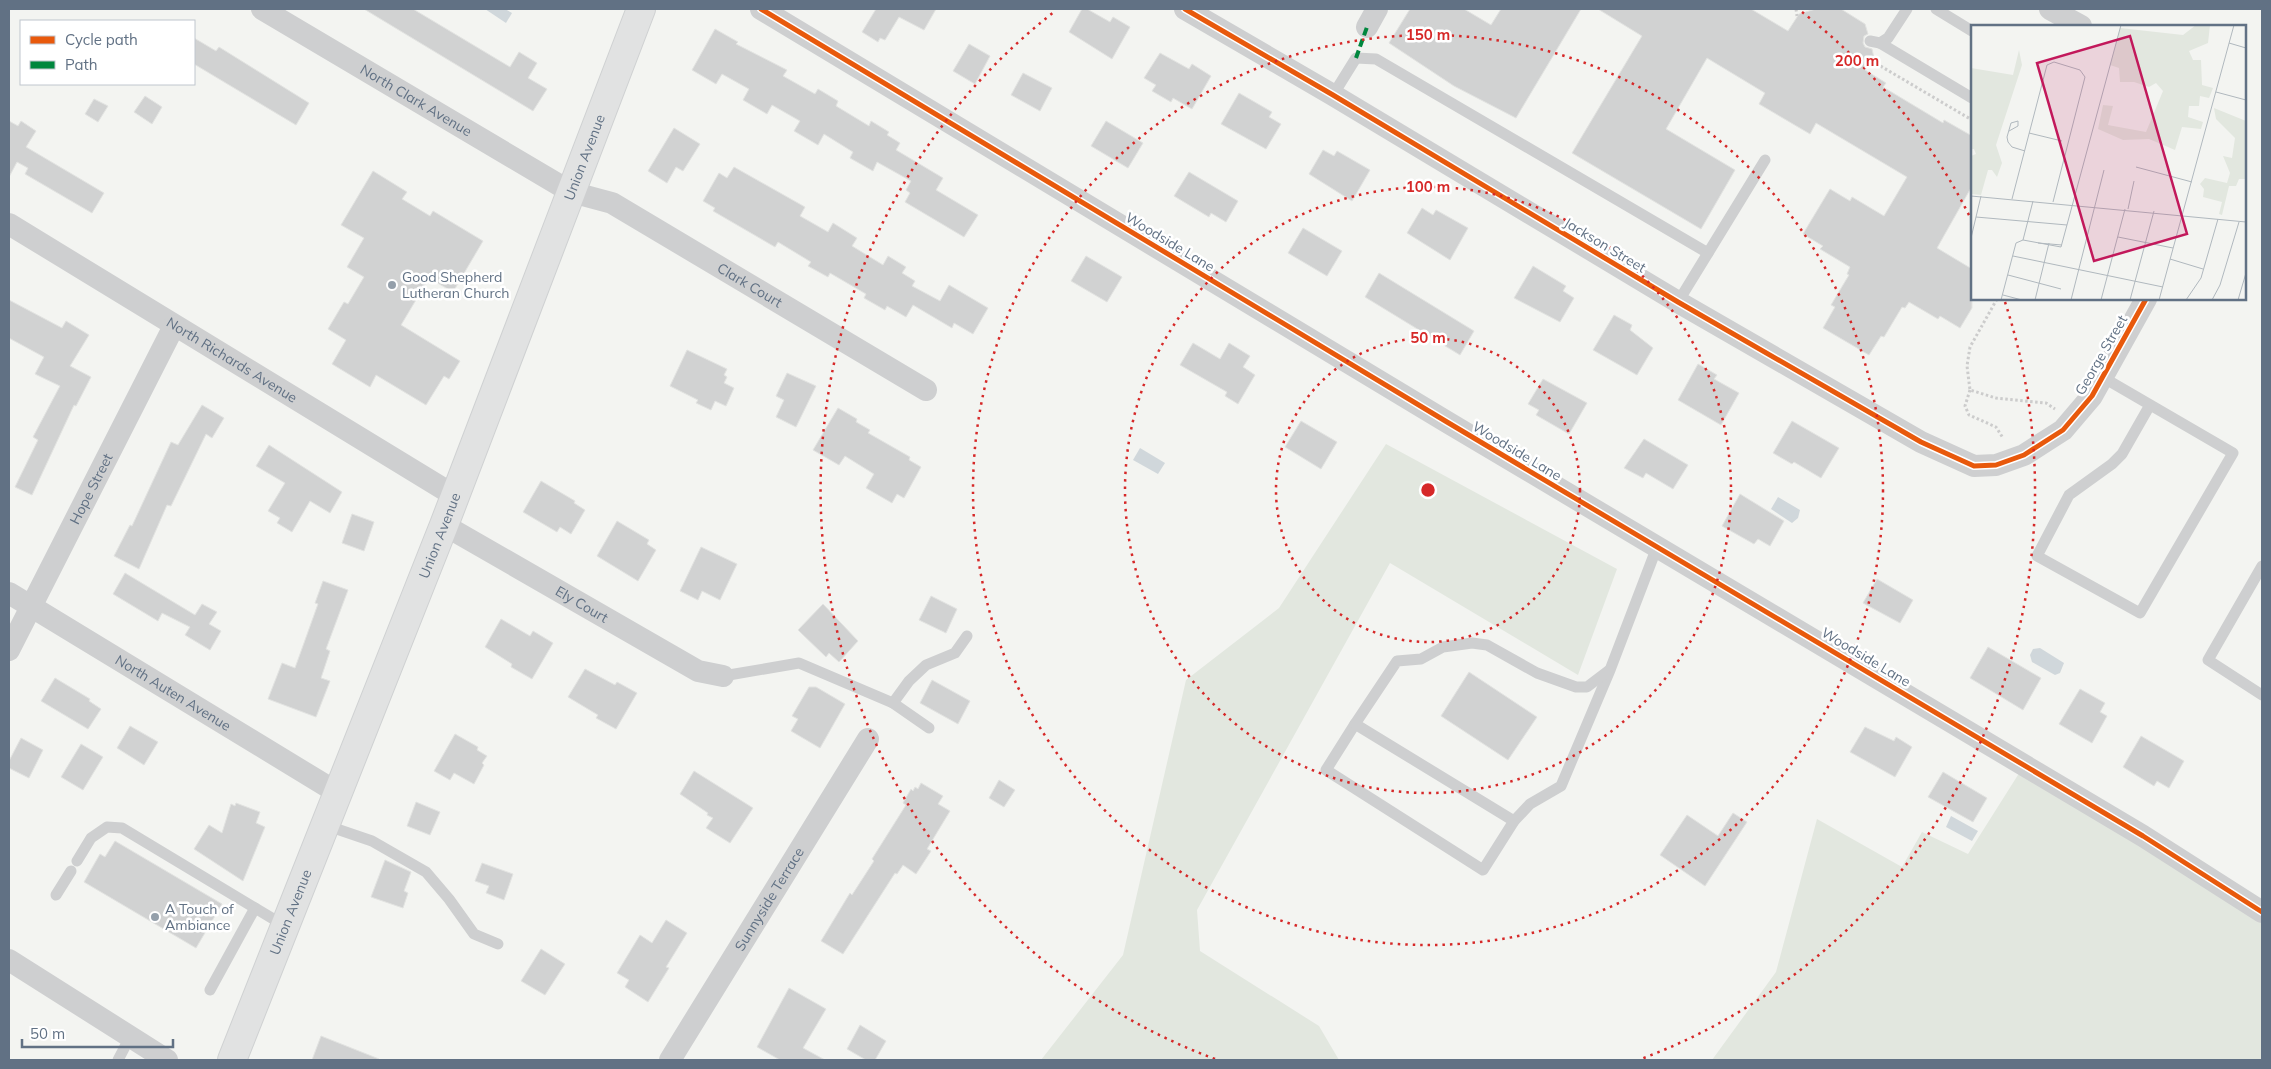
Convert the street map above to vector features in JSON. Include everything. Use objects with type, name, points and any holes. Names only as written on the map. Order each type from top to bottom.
[{"type":"street","name":"North Clark Avenue","points":[[262,9],[570,192]]},
{"type":"street","name":"Union Avenue","points":[[232,1060],[444,525],[641,9]]},
{"type":"street","name":"Woodside Lane","points":[[761,9],[1657,547],[2143,836],[2262,912]]},
{"type":"street","name":"Jackson Street","points":[[1185,9],[1333,95],[1678,302],[1921,442],[1974,466],[1996,465],[2024,455]]},
{"type":"street","points":[[2050,9],[2078,25]]},
{"type":"street","name":"Clark Court","points":[[570,192],[612,203],[926,390]]},
{"type":"street","name":"North Richards Avenue","points":[[9,224],[455,496]]},
{"type":"street","name":"George Street","points":[[2024,455],[2063,430],[2092,396],[2104,378],[2145,300]]},
{"type":"street","name":"Hope Street","points":[[9,650],[174,326]]},
{"type":"street","name":"Ely Court","points":[[444,525],[698,671],[723,676]]},
{"type":"street","name":"North Auten Avenue","points":[[9,593],[338,793]]},
{"type":"street","name":"Sunnyside Terrace","points":[[670,1060],[868,739]]},
{"type":"street","points":[[9,960],[167,1060]]},
{"type":"lane","points":[[1907,9],[1888,38],[1875,42],[1971,97]]},
{"type":"lane","points":[[1936,9],[1971,29]]},
{"type":"lane","points":[[1333,95],[1356,58],[1376,59],[1708,253]]},
{"type":"lane","points":[[1678,302],[1765,160]]},
{"type":"lane","points":[[2104,378],[2233,453],[2140,613],[2037,556],[2069,495],[2112,464],[2122,454],[2150,405]]},
{"type":"lane","points":[[1610,670],[1587,687],[1576,687],[1537,674],[1487,645],[1472,643],[1443,646],[1421,659],[1397,660],[1326,770],[1484,870],[1514,821],[1530,804],[1561,786],[1610,670],[1657,547]]},
{"type":"lane","points":[[2262,566],[2208,660],[2262,695]]},
{"type":"lane","points":[[893,703],[909,681],[926,665],[955,653],[967,636]]},
{"type":"lane","points":[[723,676],[799,663],[893,703],[929,728]]},
{"type":"lane","points":[[1355,724],[1514,821]]},
{"type":"lane","points":[[325,825],[372,841],[426,872],[449,899],[474,934],[498,944]]},
{"type":"lane","points":[[77,861],[91,838],[107,827],[122,828],[285,926]]},
{"type":"lane","points":[[56,895],[71,871]]},
{"type":"lane","points":[[210,990],[255,908]]},
{"type":"lane","points":[[118,1060],[130,1037]]},
{"type":"path","points":[[1796,9],[1797,16]]},
{"type":"path","points":[[1872,61],[1971,119]]},
{"type":"path","points":[[1996,300],[1970,347],[1967,366],[1970,390],[1965,406],[1969,415],[1996,427],[2003,438]]},
{"type":"path","points":[[1970,390],[1996,398],[2046,404],[2058,410]]},
{"type":"shaded area","points":[[485,9],[505,9],[512,13],[506,23]]},
{"type":"shaded area","points":[[1386,444],[1617,569],[1578,675],[1390,563],[1197,910],[1200,951],[1319,1026],[1339,1060],[1041,1060],[1123,955],[1186,680],[1279,608]]},
{"type":"shaded area","points":[[1140,448],[1165,463],[1158,474],[1133,460]]},
{"type":"shaded area","points":[[1778,497],[1800,510],[1798,518],[1792,523],[1771,509]]},
{"type":"shaded area","points":[[2040,648],[2064,663],[2060,673],[2055,675],[2032,662],[2030,655],[2033,649]]},
{"type":"shaded area","points":[[2023,767],[2262,908],[2262,1060],[1712,1060],[1776,972],[1817,819],[1902,867],[1922,832],[1968,854]]},
{"type":"shaded area","points":[[1951,816],[1978,831],[1972,841],[1946,827]]},
{"type":"building","points":[[364,9],[413,9],[510,67],[519,52],[537,63],[528,78],[547,89],[533,111]]},
{"type":"building","points":[[876,9],[936,9],[924,30],[899,17],[885,40],[880,38],[878,42],[862,32]]},
{"type":"building","points":[[1082,9],[1087,9],[1110,22],[1113,17],[1130,27],[1112,59],[1069,32]]},
{"type":"building","points":[[1410,9],[1464,9],[1491,25],[1501,9],[1581,9],[1516,118],[1454,86],[1389,43]]},
{"type":"building","points":[[1598,9],[1751,9],[1788,31],[1799,14],[1816,9],[1841,9],[1865,24],[1868,34],[1864,36],[1863,43],[1865,47],[1872,49],[1874,58],[1865,70],[1886,83],[1883,87],[1943,123],[1944,120],[1971,135],[1971,188],[1937,248],[1971,268],[1972,308],[1960,328],[1940,316],[1938,319],[1909,302],[1905,308],[1902,307],[1884,337],[1881,336],[1869,355],[1823,328],[1835,307],[1831,305],[1849,275],[1847,274],[1850,267],[1820,249],[1823,246],[1803,234],[1830,189],[1850,201],[1852,197],[1884,216],[1907,177],[1816,123],[1810,134],[1759,104],[1765,93],[1707,58],[1666,129],[1735,170],[1701,229],[1572,153],[1642,36]]},
{"type":"building","points":[[715,29],[738,42],[736,44],[787,70],[783,76],[815,94],[818,89],[838,101],[836,106],[869,126],[871,121],[889,132],[887,135],[900,143],[896,150],[943,178],[936,190],[978,215],[964,237],[905,202],[910,193],[906,190],[911,181],[877,162],[873,171],[850,158],[853,152],[824,134],[818,145],[794,131],[800,121],[772,105],[767,114],[743,100],[749,89],[722,74],[716,84],[692,70]]},
{"type":"building","points":[[195,39],[216,51],[219,47],[309,103],[296,125],[195,65]]},
{"type":"building","points":[[969,44],[990,56],[975,84],[953,71]]},
{"type":"building","points":[[1160,53],[1189,69],[1192,64],[1211,76],[1192,109],[1173,98],[1171,102],[1152,91],[1156,85],[1144,78]]},
{"type":"building","points":[[1023,73],[1052,88],[1040,111],[1011,95]]},
{"type":"building","points":[[1239,93],[1272,112],[1269,117],[1281,124],[1266,149],[1221,124]]},
{"type":"building","points":[[145,96],[162,107],[152,124],[134,112]]},
{"type":"building","points":[[94,99],[108,106],[98,122],[85,114]]},
{"type":"building","points":[[9,121],[18,126],[21,121],[36,131],[26,147],[104,193],[92,213],[25,174],[28,168],[17,162],[9,177]]},
{"type":"building","points":[[1106,121],[1143,143],[1128,168],[1091,146]]},
{"type":"building","points":[[674,128],[700,144],[683,171],[676,167],[667,183],[648,171]]},
{"type":"building","points":[[1323,150],[1334,156],[1337,151],[1370,170],[1352,201],[1309,174]]},
{"type":"building","points":[[734,167],[805,207],[800,216],[828,232],[833,223],[857,238],[852,246],[883,265],[888,256],[906,267],[902,273],[915,281],[912,286],[940,301],[949,285],[988,308],[973,334],[954,323],[952,328],[913,305],[906,317],[887,306],[885,310],[864,298],[866,294],[830,273],[828,277],[808,266],[811,262],[778,242],[775,247],[713,211],[715,208],[703,201],[719,173],[727,178]]},
{"type":"building","name":"Good Shepherd Lutheran Church","points":[[373,171],[407,192],[402,199],[430,216],[433,211],[483,241],[453,292],[429,278],[401,325],[460,361],[449,379],[444,376],[426,405],[376,375],[370,387],[332,364],[346,340],[328,329],[344,302],[348,304],[364,277],[347,267],[364,238],[341,225]]},
{"type":"building","points":[[1189,172],[1238,201],[1226,222],[1211,213],[1209,217],[1174,196]]},
{"type":"building","points":[[1422,208],[1433,215],[1436,210],[1468,228],[1450,260],[1407,233]]},
{"type":"building","points":[[1303,228],[1342,251],[1327,276],[1288,253]]},
{"type":"building","points":[[1086,256],[1122,277],[1107,302],[1071,281]]},
{"type":"building","points":[[1533,266],[1566,286],[1563,291],[1574,298],[1560,322],[1514,298]]},
{"type":"building","points":[[1379,273],[1474,331],[1460,355],[1365,297]]},
{"type":"building","points":[[9,300],[62,328],[66,321],[89,335],[70,366],[91,377],[76,406],[74,405],[32,495],[15,487],[38,440],[33,437],[60,386],[35,374],[44,357],[9,338]]},
{"type":"building","points":[[1614,315],[1632,325],[1630,330],[1653,348],[1637,375],[1593,350]]},
{"type":"building","points":[[1193,343],[1220,359],[1229,343],[1250,356],[1243,367],[1255,375],[1238,404],[1225,396],[1227,392],[1180,365]]},
{"type":"building","points":[[687,350],[727,369],[724,375],[727,377],[724,383],[734,388],[726,406],[715,401],[711,410],[696,403],[698,400],[670,386]]},
{"type":"building","points":[[1698,364],[1717,375],[1714,379],[1739,393],[1721,425],[1678,400]]},
{"type":"building","points":[[787,373],[816,386],[796,427],[776,417],[784,400],[776,396]]},
{"type":"building","points":[[1543,379],[1587,403],[1569,434],[1536,415],[1539,410],[1528,404]]},
{"type":"building","points":[[202,405],[224,418],[212,438],[206,434],[171,506],[167,505],[139,569],[114,556],[130,525],[132,526],[171,442],[178,445]]},
{"type":"building","points":[[838,408],[857,419],[856,422],[870,430],[868,433],[910,457],[909,460],[921,467],[904,498],[897,494],[892,503],[866,488],[874,474],[845,456],[839,465],[813,450]]},
{"type":"building","points":[[1301,421],[1337,442],[1321,469],[1285,447]]},
{"type":"building","points":[[1792,421],[1839,448],[1821,478],[1794,462],[1792,464],[1773,453]]},
{"type":"building","points":[[1644,439],[1688,465],[1673,489],[1646,473],[1643,478],[1624,468]]},
{"type":"building","points":[[269,445],[342,492],[330,513],[310,501],[292,532],[277,523],[280,518],[268,511],[285,483],[256,466]]},
{"type":"building","points":[[541,481],[575,501],[574,503],[585,510],[571,534],[560,527],[557,532],[523,512]]},
{"type":"building","points":[[1740,494],[1784,521],[1770,546],[1758,539],[1754,544],[1722,526]]},
{"type":"building","points":[[352,514],[374,522],[364,551],[342,543]]},
{"type":"building","points":[[617,521],[649,540],[647,544],[656,550],[638,581],[597,556]]},
{"type":"building","points":[[701,547],[737,564],[720,600],[702,591],[698,600],[680,591]]},
{"type":"building","points":[[125,573],[195,615],[202,604],[217,612],[209,624],[221,631],[210,650],[185,635],[190,627],[162,613],[158,621],[113,594]]},
{"type":"building","points":[[1877,579],[1913,600],[1900,623],[1863,603]]},
{"type":"building","points":[[323,581],[348,590],[326,649],[330,651],[321,678],[330,681],[316,717],[268,699],[282,663],[295,668],[318,604],[315,603]]},
{"type":"building","points":[[931,596],[957,609],[946,633],[919,620]]},
{"type":"building","points":[[823,604],[858,641],[839,662],[829,653],[826,657],[798,630]]},
{"type":"building","points":[[501,619],[530,636],[533,631],[553,643],[532,679],[511,667],[512,664],[485,647]]},
{"type":"building","points":[[1988,647],[2041,678],[2023,710],[1970,678]]},
{"type":"building","points":[[585,669],[615,685],[617,682],[637,693],[616,729],[596,718],[598,715],[568,697]]},
{"type":"building","points":[[1469,672],[1537,717],[1508,760],[1441,716]]},
{"type":"building","points":[[55,678],[90,699],[89,701],[101,709],[88,729],[41,701]]},
{"type":"building","points":[[932,680],[970,701],[958,724],[920,703]]},
{"type":"building","points":[[809,687],[816,687],[845,704],[820,748],[791,731],[798,719],[792,716]]},
{"type":"building","points":[[2080,689],[2105,703],[2100,712],[2107,716],[2092,743],[2059,724]]},
{"type":"building","points":[[130,726],[158,742],[144,765],[117,748]]},
{"type":"building","points":[[1865,727],[1894,741],[1896,737],[1912,747],[1895,777],[1850,752]]},
{"type":"building","points":[[455,734],[478,747],[477,750],[487,756],[482,763],[484,765],[474,784],[454,773],[450,780],[434,771]]},
{"type":"building","points":[[2141,736],[2184,761],[2169,788],[2157,781],[2154,786],[2123,767]]},
{"type":"building","points":[[21,738],[43,750],[29,778],[9,768],[9,761]]},
{"type":"building","points":[[81,744],[103,757],[83,790],[61,777]]},
{"type":"building","points":[[694,771],[753,808],[730,843],[706,828],[713,818],[680,794]]},
{"type":"building","points":[[1943,772],[1987,798],[1973,822],[1928,797]]},
{"type":"building","points":[[999,780],[1015,790],[1004,807],[989,798]]},
{"type":"building","points":[[921,783],[943,796],[938,804],[950,811],[927,849],[931,851],[916,874],[903,865],[897,874],[895,873],[843,954],[821,941],[850,893],[852,895],[874,861],[872,859],[906,805],[903,803],[911,789],[913,791],[915,787],[918,789]]},
{"type":"building","points":[[416,802],[440,812],[430,835],[407,826]]},
{"type":"building","points":[[236,803],[260,812],[256,823],[265,827],[243,881],[194,849],[209,825],[222,833],[231,804],[235,806]]},
{"type":"building","points":[[1733,813],[1747,822],[1705,886],[1660,855],[1687,815],[1718,836]]},
{"type":"building","points":[[115,841],[222,904],[196,948],[84,882],[100,854],[105,857]]},
{"type":"building","points":[[385,860],[411,872],[404,891],[408,893],[403,908],[371,897]]},
{"type":"building","points":[[482,863],[513,874],[504,900],[486,893],[489,886],[475,881]]},
{"type":"building","points":[[666,920],[687,933],[666,967],[669,968],[648,1002],[625,987],[629,980],[617,973],[640,935],[652,943]]},
{"type":"building","points":[[541,949],[565,964],[545,995],[521,981]]},
{"type":"building","points":[[789,988],[826,1009],[803,1048],[825,1060],[780,1060],[757,1047]]},
{"type":"building","points":[[860,1025],[886,1041],[875,1060],[866,1060],[847,1049]]},
{"type":"building","points":[[321,1036],[379,1059],[379,1060],[312,1060]]},
{"type":"marked path","points":[[1356,58],[1367,27]]},
{"type":"cycle path","points":[[761,9],[1447,422],[2143,836],[2262,912]]},
{"type":"cycle path","points":[[1185,9],[1333,95],[1678,302],[1921,442],[1974,466],[1996,465],[2024,455],[2063,430],[2092,396],[2145,300]]},
{"type":"place","name":"Good Shepherd Lutheran Church","points":[[392,285]]},
{"type":"place","name":"A Touch of Ambiance","points":[[155,917]]}]
